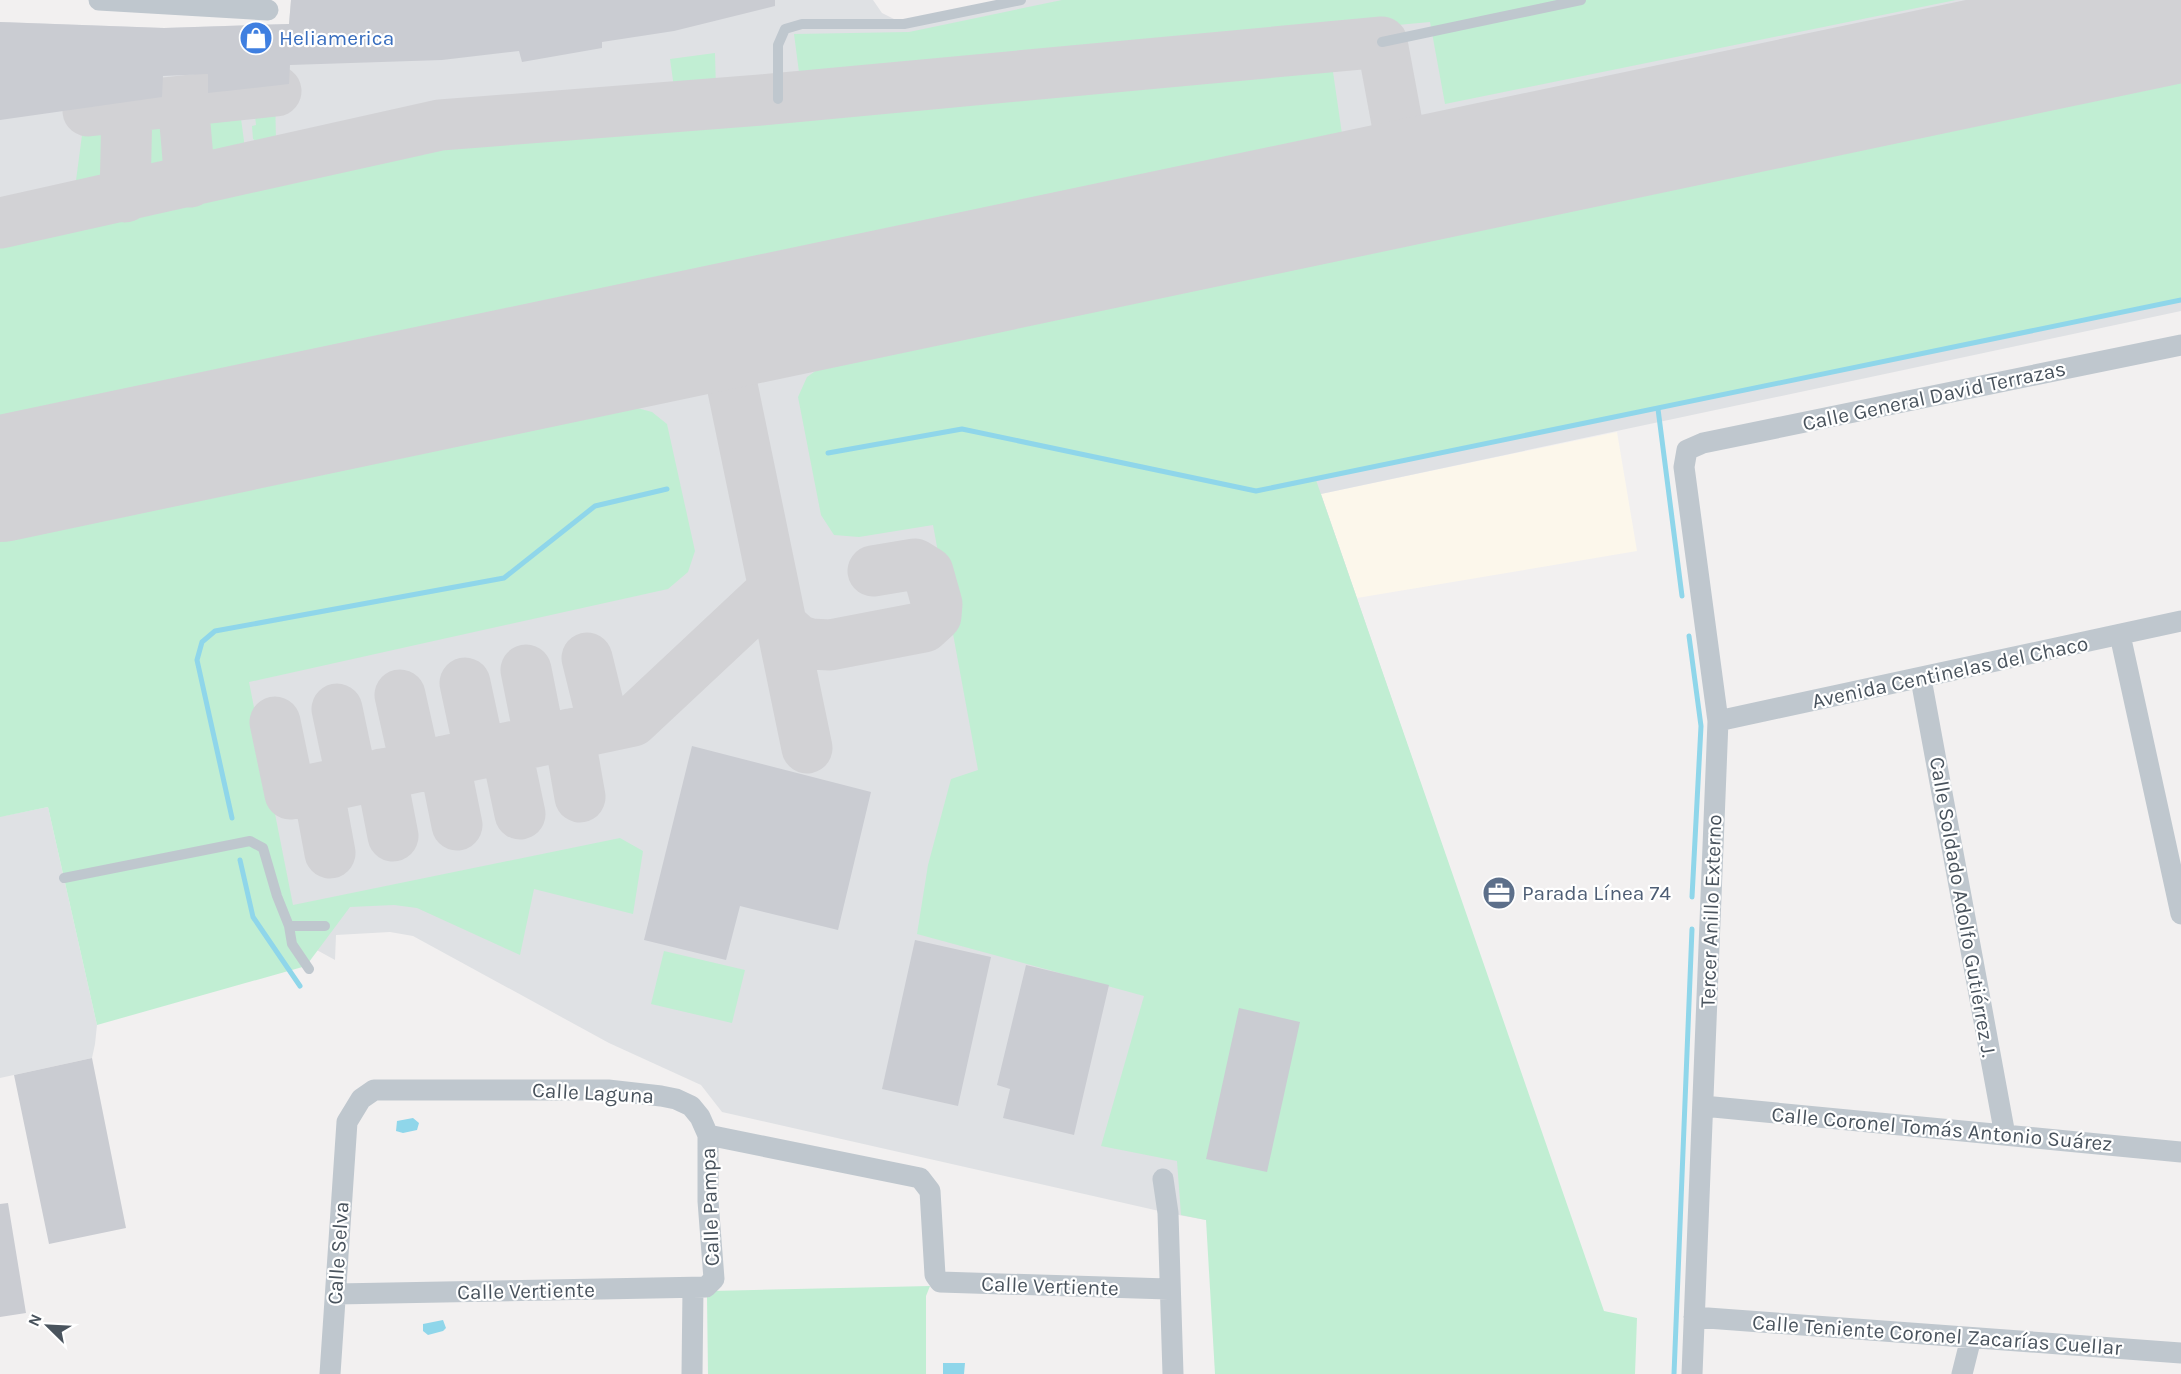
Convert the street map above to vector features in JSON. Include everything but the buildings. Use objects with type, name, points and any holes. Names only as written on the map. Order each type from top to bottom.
[{"type":"street","points":[[99,0],[268,10]]},
{"type":"street","name":"Calle General David Terrazas","points":[[1687,450],[1703,443],[2181,345]]},
{"type":"street","name":"Tercer Anillo Externo","points":[[1687,450],[1684,466],[1718,721],[1692,1374]]},
{"type":"street","name":"Avenida Centinelas del Chaco","points":[[1718,721],[1921,679],[2181,621]]},
{"type":"street","points":[[2120,635],[2181,914]]},
{"type":"street","name":"Calle Soldado Adolfo Gutiérrez J.","points":[[1921,679],[2005,1135]]},
{"type":"street","name":"Calle Laguna","points":[[346,1133],[347,1122],[353,1110],[361,1099],[374,1090],[608,1090],[676,1099],[691,1107],[700,1117],[708,1135]]},
{"type":"street","name":"Calle Coronel Tomás Antonio Suárez","points":[[1703,1106],[2181,1152]]},
{"type":"street","name":"Calle Selva","points":[[330,1374],[346,1133]]},
{"type":"street","name":"Calle Vertiente","points":[[708,1135],[743,1140],[920,1178],[930,1191],[935,1275],[940,1282],[1168,1289]]},
{"type":"street","name":"Calle Pampa","points":[[708,1135],[708,1201],[714,1279]]},
{"type":"street","points":[[1163,1179],[1168,1213],[1168,1289],[1173,1374]]},
{"type":"street","name":"Calle Vertiente","points":[[336,1294],[693,1288],[706,1287],[714,1279]]},
{"type":"street","name":"Calle Pampa","points":[[692,1374],[693,1288]]},
{"type":"street","name":"Calle Teniente Coronel Zacarías Cuellar","points":[[1694,1317],[2181,1353]]},
{"type":"street","points":[[1962,1374],[1971,1338]]},
{"type":"lane","points":[[778,99],[778,45],[784,30],[802,24],[903,24],[1021,0]]},
{"type":"lane","points":[[1382,42],[1581,0]]},
{"type":"lane","points":[[64,878],[250,841],[263,848],[277,896],[289,926],[292,944],[309,969]]},
{"type":"lane","points":[[289,926],[325,926]]},
{"type":"shaded area","points":[[291,0],[873,0],[882,13],[900,22],[1002,0],[2181,0],[2181,311],[1321,494],[1508,1037],[1206,1220],[722,1112],[701,1085],[609,1043],[413,936],[390,932],[336,935],[335,960],[51,804],[3,816],[48,807],[97,1025],[95,1044],[92,1058],[0,1078],[0,22],[164,28],[289,24]]},
{"type":"shaded area","points":[[1617,432],[1637,551],[1357,598],[1321,494]]},
{"type":"green space","points":[[1062,0],[1956,0],[1445,104],[1430,22],[800,80],[794,34],[909,32]]},
{"type":"green space","points":[[715,53],[716,91],[675,95],[670,59]]},
{"type":"green space","points":[[1332,65],[1342,134],[0,433],[0,238],[382,155],[473,139]]},
{"type":"green space","points":[[2181,78],[2181,300],[1316,480],[1604,1311],[1637,1318],[1635,1374],[1215,1374],[1206,1220],[1181,1215],[1177,1161],[1101,1146],[1144,996],[917,934],[928,865],[951,779],[978,770],[933,525],[859,537],[834,535],[821,515],[798,397],[807,377],[831,360]]},
{"type":"green space","points":[[275,93],[276,141],[262,145],[253,139],[252,126],[256,125],[253,97]]},
{"type":"green space","points":[[239,104],[244,141],[243,155],[197,163],[195,108]]},
{"type":"green space","points":[[178,110],[180,168],[138,176],[140,121],[156,112]]},
{"type":"green space","points":[[109,119],[117,128],[114,179],[75,188],[84,120]]},
{"type":"green space","points":[[626,405],[652,412],[667,424],[695,551],[688,572],[668,589],[249,682],[293,905],[620,838],[643,851],[633,914],[534,889],[520,955],[417,908],[394,905],[350,907],[306,966],[97,1025],[48,807],[0,817],[0,536]]},
{"type":"green space","points":[[664,951],[745,970],[732,1023],[651,1004]]},
{"type":"green space","points":[[930,1286],[926,1296],[926,1374],[708,1374],[707,1297],[711,1291]]},
{"type":"water","points":[[413,1118],[419,1123],[417,1130],[403,1133],[396,1131],[397,1121]]},
{"type":"water","points":[[443,1320],[446,1328],[443,1331],[428,1335],[423,1331],[423,1324]]},
{"type":"water","points":[[943,1363],[965,1363],[964,1374],[943,1374]]},
{"type":"waterway","points":[[828,453],[962,429],[1256,491],[2181,300]]},
{"type":"waterway","points":[[1658,409],[1682,596]]},
{"type":"waterway","points":[[232,818],[197,660],[202,642],[215,631],[504,578],[595,506],[667,489]]},
{"type":"waterway","points":[[1689,636],[1701,726],[1692,897]]},
{"type":"waterway","points":[[240,860],[253,917],[300,986]]},
{"type":"waterway","points":[[1674,1374],[1692,929]]},
{"type":"taxiway","points":[[0,223],[440,125],[761,100],[1382,42],[1408,182]]},
{"type":"taxiway","points":[[88,111],[276,91]]},
{"type":"taxiway","points":[[183,101],[190,182]]},
{"type":"taxiway","points":[[125,197],[127,105]]},
{"type":"taxiway","points":[[720,327],[807,748]]},
{"type":"taxiway","points":[[780,624],[798,640],[810,644],[830,645],[924,627],[936,616],[937,604],[928,572],[915,564],[873,571]]},
{"type":"taxiway","points":[[275,722],[290,794],[633,721],[774,589]]},
{"type":"taxiway","points":[[587,658],[604,727]]},
{"type":"taxiway","points":[[526,670],[540,740]]},
{"type":"taxiway","points":[[465,683],[480,753]]},
{"type":"taxiway","points":[[400,695],[416,767]]},
{"type":"taxiway","points":[[337,709],[352,780]]},
{"type":"taxiway","points":[[569,734],[580,797]]},
{"type":"taxiway","points":[[506,748],[520,814]]},
{"type":"taxiway","points":[[444,761],[457,825]]},
{"type":"taxiway","points":[[381,774],[393,836]]},
{"type":"taxiway","points":[[318,788],[330,853]]},
{"type":"runway","points":[[0,479],[2181,19]]},
{"type":"place","name":"Heliamerica","points":[[256,38]]},
{"type":"place","name":"Parada Línea 74","points":[[1499,893]]}]
